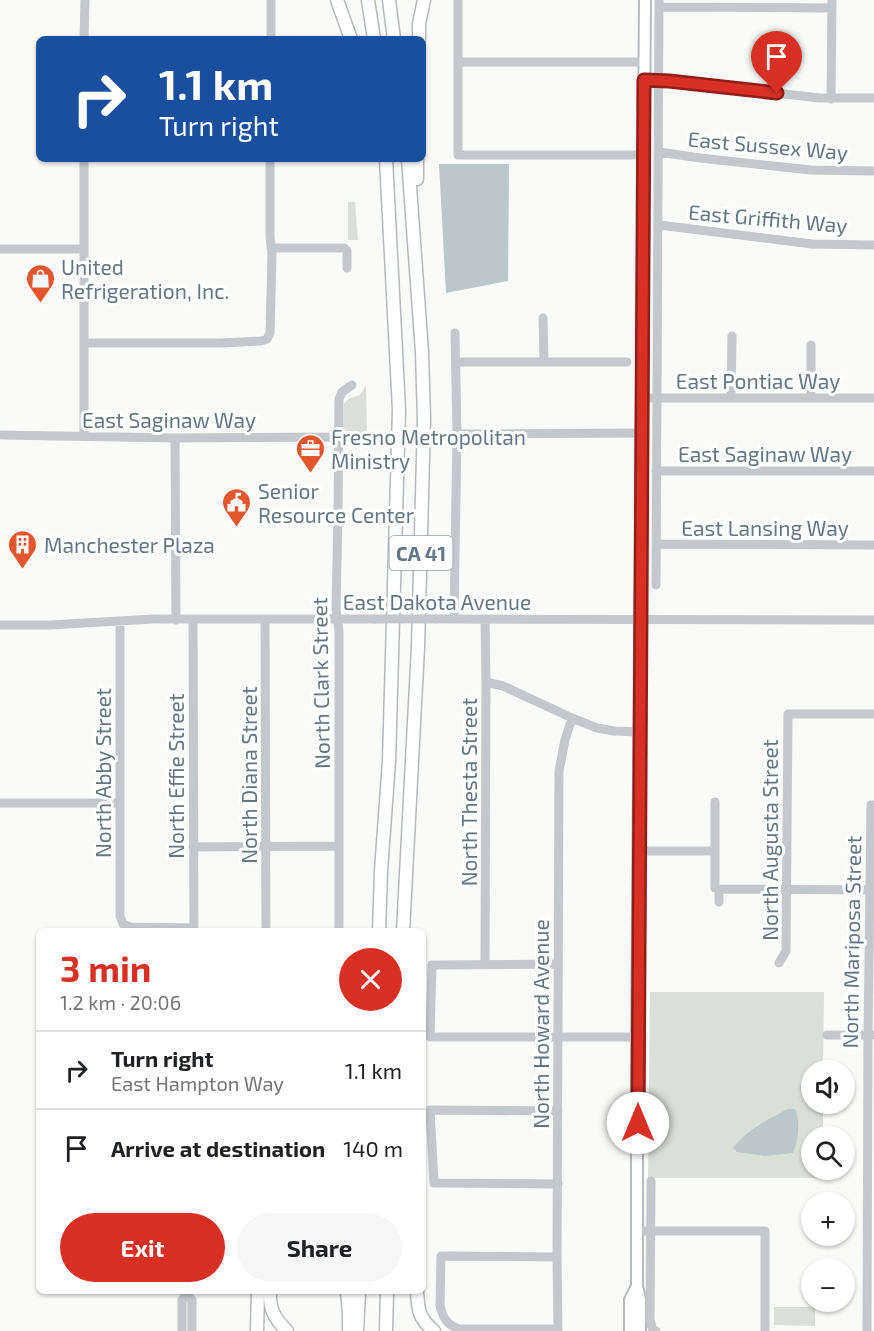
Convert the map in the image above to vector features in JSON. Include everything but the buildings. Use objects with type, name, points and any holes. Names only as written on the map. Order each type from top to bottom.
[{"type":"highway","points":[[338,0],[350,36]]},
{"type":"highway","points":[[369,0],[374,36]]},
{"type":"highway","points":[[389,0],[394,36]]},
{"type":"highway","points":[[419,36],[424,0]]},
{"type":"highway","points":[[382,162],[388,193]]},
{"type":"highway","name":"CA 41","points":[[379,928],[389,750],[399,410],[386,162]]},
{"type":"highway","name":"CA 41","points":[[405,928],[418,636],[424,420],[422,352],[408,162]]},
{"type":"highway","points":[[414,232],[417,162]]},
{"type":"highway","points":[[374,928],[381,871]]},
{"type":"highway","points":[[256,1331],[258,1294]]},
{"type":"highway","points":[[270,1294],[272,1313],[287,1331]]},
{"type":"highway","points":[[347,1294],[353,1329]]},
{"type":"highway","points":[[353,1329],[359,1294]]},
{"type":"highway","points":[[387,1294],[387,1330]]},
{"type":"highway","points":[[417,1294],[421,1317],[425,1324],[434,1331]]},
{"type":"main road","points":[[640,1331],[640,1300],[637,1286],[637,1037],[645,0]]},
{"type":"main road","points":[[630,1331],[630,1300],[637,1286]]},
{"type":"street","points":[[84,36],[85,0]]},
{"type":"street","points":[[271,0],[271,36]]},
{"type":"street","points":[[458,0],[458,155],[644,155]]},
{"type":"street","points":[[656,585],[659,4],[832,4],[831,99]]},
{"type":"street","points":[[458,62],[644,62]]},
{"type":"street","points":[[644,80],[831,99],[874,98]]},
{"type":"street","name":"East Sussex Way","points":[[659,152],[811,171],[874,171]]},
{"type":"street","points":[[84,162],[84,436]]},
{"type":"street","points":[[84,343],[221,343],[267,339],[270,333],[271,295],[270,162]]},
{"type":"street","name":"East Griffith Way","points":[[659,225],[812,244],[874,244]]},
{"type":"street","points":[[271,248],[344,248],[347,251],[347,268]]},
{"type":"street","points":[[0,249],[84,249]]},
{"type":"street","points":[[543,318],[544,361]]},
{"type":"street","points":[[454,619],[457,434],[455,333]]},
{"type":"street","points":[[731,398],[732,336]]},
{"type":"street","points":[[811,345],[811,398]]},
{"type":"street","points":[[456,362],[627,362]]},
{"type":"street","name":"North Clark Street","points":[[339,928],[339,632],[336,609],[338,437],[339,399],[342,392],[352,385]]},
{"type":"street","name":"East Pontiac Way","points":[[642,398],[874,398]]},
{"type":"street","points":[[457,434],[641,433]]},
{"type":"street","name":"East Saginaw Way","points":[[0,435],[175,438],[338,437]]},
{"type":"street","points":[[175,438],[176,620]]},
{"type":"street","name":"East Saginaw Way","points":[[656,471],[874,471]]},
{"type":"street","name":"East Lansing Way","points":[[656,544],[874,545]]},
{"type":"street","name":"East Dakota Avenue","points":[[0,625],[265,619],[874,620]]},
{"type":"street","name":"North Diana Street","points":[[265,619],[266,928]]},
{"type":"street","name":"North Thesta Street","points":[[485,619],[485,965]]},
{"type":"street","name":"North Effie Street","points":[[193,620],[194,928]]},
{"type":"street","name":"North Abby Street","points":[[120,621],[120,916],[123,924],[130,927],[151,928]]},
{"type":"street","points":[[486,682],[503,686],[597,728],[639,732]]},
{"type":"street","name":"North Augusta Street","points":[[779,963],[786,951],[788,714],[874,714]]},
{"type":"street","name":"North Howard Avenue","points":[[558,1330],[559,771],[572,718]]},
{"type":"street","points":[[0,802],[120,803]]},
{"type":"street","points":[[715,802],[715,888],[719,890],[872,890]]},
{"type":"street","name":"North Mariposa Street","points":[[867,1331],[871,1257],[873,805]]},
{"type":"street","points":[[194,847],[339,846]]},
{"type":"street","points":[[639,851],[715,851]]},
{"type":"street","points":[[719,890],[719,902]]},
{"type":"street","points":[[558,964],[432,965],[430,1037],[637,1037]]},
{"type":"street","points":[[827,1035],[871,1035]]},
{"type":"street","points":[[558,1111],[430,1110],[434,1182],[558,1184]]},
{"type":"street","points":[[651,1180],[650,1319],[652,1328],[656,1331]]},
{"type":"street","points":[[638,1231],[765,1231],[765,1331]]},
{"type":"street","points":[[557,1257],[441,1256],[441,1312],[447,1322],[459,1329],[558,1330]]},
{"type":"street","points":[[182,1331],[182,1300],[186,1294]]},
{"type":"street","points":[[188,1294],[192,1300],[192,1331]]},
{"type":"shaded area","points":[[439,164],[509,164],[508,281],[446,293]]},
{"type":"shaded area","points":[[348,202],[355,202],[358,240],[348,240]]},
{"type":"shaded area","points":[[366,385],[367,434],[343,435],[344,404],[349,399],[360,395]]},
{"type":"shaded area","points":[[650,992],[824,992],[823,1060],[801,1060],[801,1114],[823,1114],[823,1126],[801,1126],[801,1178],[648,1178]]},
{"type":"shaded area","points":[[788,1109],[795,1109],[798,1119],[793,1153],[765,1156],[737,1152],[733,1148],[765,1121]]},
{"type":"shaded area","points":[[774,1307],[801,1307],[801,1312],[815,1312],[815,1326],[774,1325]]},
{"type":"place","name":"United Refrigeration, Inc.","points":[[40,304]]},
{"type":"place","name":"Fresno Metropolitan Ministry","points":[[310,474]]},
{"type":"place","name":"Senior Resource Center","points":[[237,528]]},
{"type":"place","name":"Manchester Plaza","points":[[23,570]]},
{"type":"route","points":[[638,1123],[644,80],[777,93]]}]
